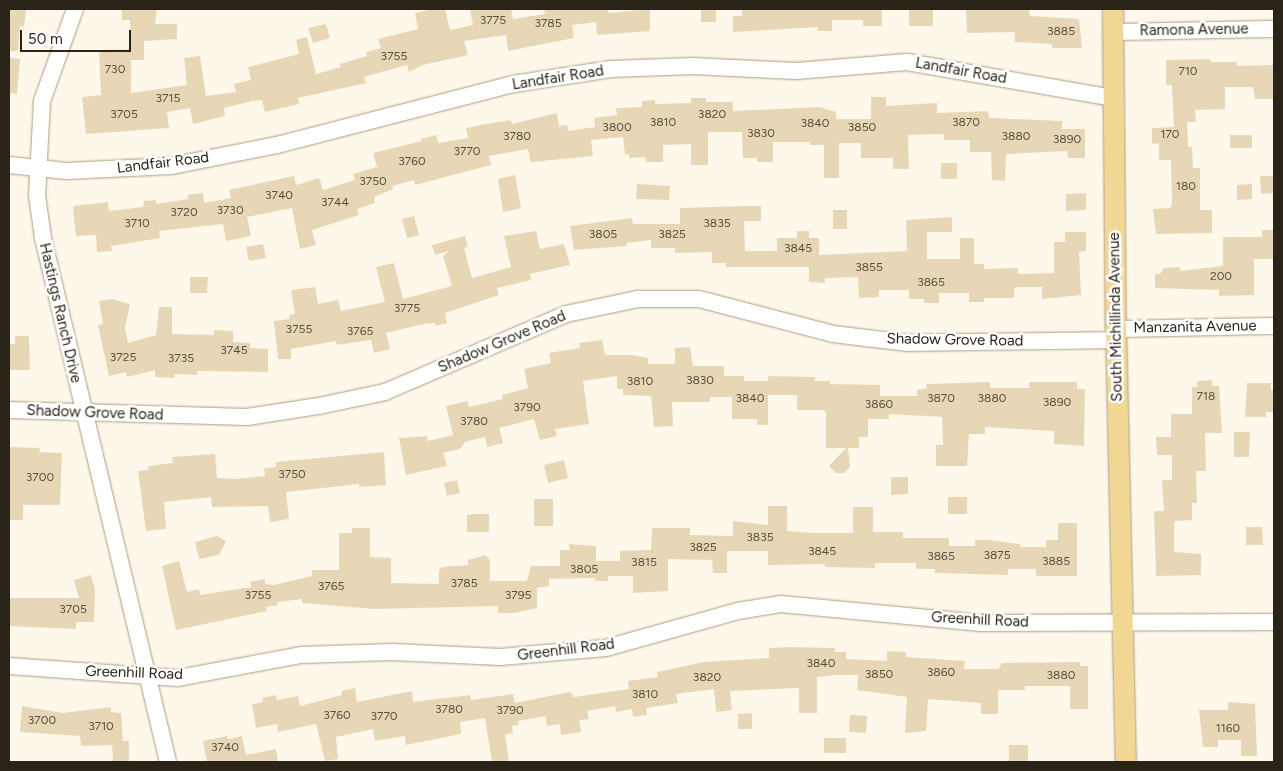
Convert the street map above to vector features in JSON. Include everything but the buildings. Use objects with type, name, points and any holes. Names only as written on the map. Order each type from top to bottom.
[{"type":"main road","name":"South Michillinda Avenue","points":[[1113,9],[1121,625],[1126,762]]},
{"type":"street","name":"Hastings Ranch Drive","points":[[75,9],[42,101],[37,166],[42,238],[168,762]]},
{"type":"street","name":"Ramona Avenue","points":[[1113,32],[1274,28]]},
{"type":"street","name":"Landfair Road","points":[[9,165],[37,166],[67,171],[171,166],[277,145],[513,84],[611,69],[693,66],[796,71],[907,62],[1114,98]]},
{"type":"street","name":"Shadow Grove Road","points":[[9,410],[84,414],[247,417],[319,406],[385,392],[566,314],[638,299],[699,299],[833,334],[908,343],[1116,334]]},
{"type":"street","name":"Manzanita Avenue","points":[[1116,334],[1274,326]]},
{"type":"street","name":"Greenhill Road","points":[[9,666],[178,678],[301,654],[392,652],[500,657],[606,648],[738,611],[781,604],[981,623],[1121,625],[1274,622]]}]
